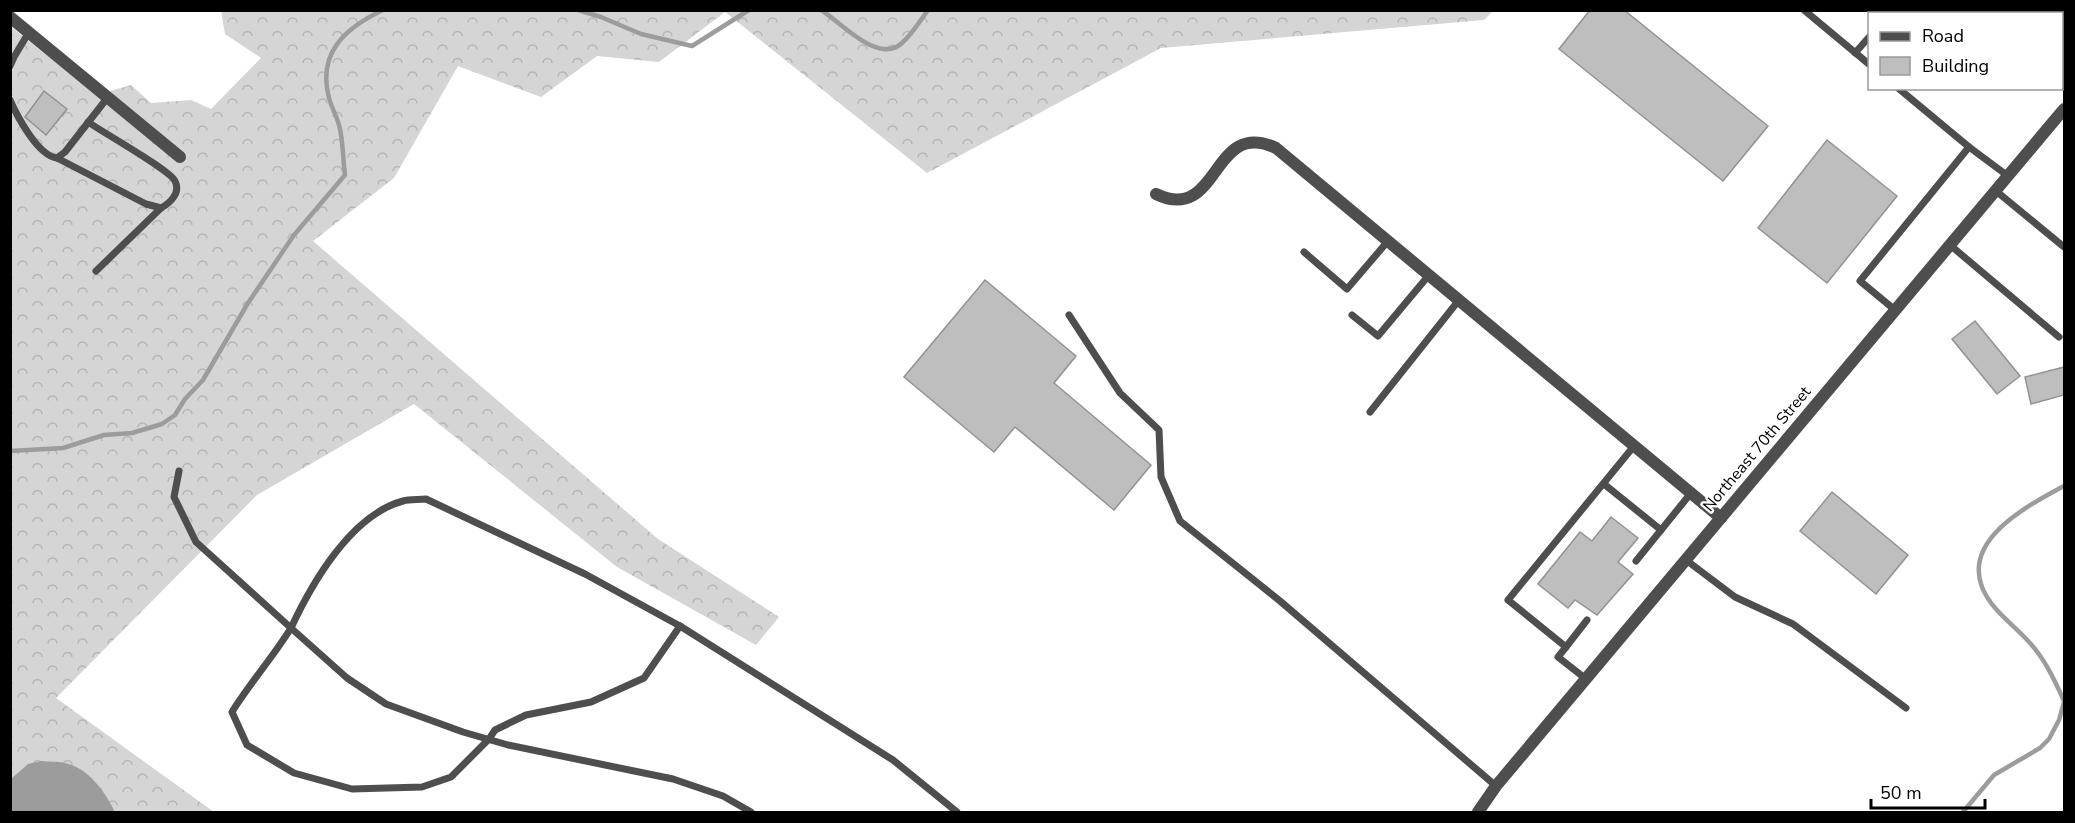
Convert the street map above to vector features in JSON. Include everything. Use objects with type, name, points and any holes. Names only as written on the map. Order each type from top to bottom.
[{"type":"street","points":[[10,17],[180,157]]},
{"type":"street","name":"Northeast 70th Street","points":[[1478,813],[1496,786],[2064,109]]},
{"type":"street","points":[[1156,194],[1168,200],[1183,201],[1194,196],[1231,151],[1247,142],[1263,142],[1276,148],[1721,518]]},
{"type":"lane","points":[[1807,11],[1868,64]]},
{"type":"lane","points":[[10,66],[29,32]]},
{"type":"lane","points":[[1855,53],[1868,37]]},
{"type":"lane","points":[[1900,90],[2008,176]]},
{"type":"lane","points":[[57,158],[65,152],[108,97]]},
{"type":"lane","points":[[10,100],[26,129],[47,155],[146,204],[161,207]]},
{"type":"lane","points":[[88,122],[164,170],[175,182],[177,189],[169,204],[161,207],[96,271]]},
{"type":"lane","points":[[1895,310],[1860,281],[1969,147]]},
{"type":"lane","points":[[1996,191],[2064,247]]},
{"type":"lane","points":[[1304,252],[1347,288],[1388,241]]},
{"type":"lane","points":[[1950,245],[2059,337]]},
{"type":"lane","points":[[1352,315],[1378,336],[1429,275]]},
{"type":"lane","points":[[1370,412],[1459,300]]},
{"type":"lane","points":[[1069,315],[1120,393],[1159,430],[1161,477],[1180,521],[1289,608],[1496,786]]},
{"type":"lane","points":[[1566,647],[1508,600],[1634,446]]},
{"type":"lane","points":[[179,471],[174,497],[196,542],[347,678],[386,704],[489,739],[543,753],[673,779],[723,796],[751,813]]},
{"type":"lane","points":[[1604,484],[1661,530]]},
{"type":"lane","points":[[1636,561],[1691,493]]},
{"type":"lane","points":[[681,626],[644,678],[591,702],[526,715],[495,730],[452,777],[422,787],[352,789],[294,773],[247,745],[232,712],[242,695],[275,654],[302,604],[342,544],[373,515],[403,501],[426,499],[585,574],[681,626],[893,760],[957,813]]},
{"type":"lane","points":[[1686,560],[1735,597],[1793,624],[1906,708]]},
{"type":"lane","points":[[1586,679],[1558,657],[1587,620]]},
{"type":"green space","points":[[221,11],[1493,11],[1484,20],[1161,48],[927,173],[725,12],[659,62],[597,56],[541,97],[458,66],[394,178],[313,241],[658,539],[779,617],[756,645],[617,567],[414,404],[257,495],[56,698],[214,812],[11,812],[10,26],[97,95],[131,85],[151,103],[191,100],[211,109],[261,58],[225,34]]},
{"type":"shaded area","points":[[41,761],[62,762],[82,770],[101,789],[115,812],[11,812],[11,779],[28,764]]},
{"type":"building","points":[[1590,10],[1624,10],[1768,126],[1723,181],[1559,49]]},
{"type":"building","points":[[44,91],[67,109],[46,135],[25,117]]},
{"type":"building","points":[[1827,140],[1897,196],[1827,283],[1758,228]]},
{"type":"building","points":[[985,280],[1076,356],[1054,383],[1151,465],[1114,510],[1015,427],[994,452],[904,377]]},
{"type":"building","points":[[1975,321],[2020,376],[1997,394],[1952,339]]},
{"type":"building","points":[[2064,367],[2064,395],[2031,404],[2025,377]]},
{"type":"building","points":[[1832,492],[1908,555],[1876,594],[1800,531]]},
{"type":"building","points":[[1611,517],[1638,538],[1618,562],[1633,574],[1597,615],[1575,600],[1568,608],[1538,584],[1580,532],[1592,541]]},
{"type":"waterway","points":[[10,451],[63,448],[104,435],[132,433],[162,424],[175,415],[185,399],[203,380],[248,303],[294,235],[345,175],[340,129],[326,82],[327,68],[337,44],[346,34],[383,10]]},
{"type":"waterway","points":[[578,10],[641,34],[692,46],[749,10]]},
{"type":"waterway","points":[[821,10],[860,39],[882,49],[892,48],[902,43],[913,32],[928,10]]},
{"type":"waterway","points":[[2064,486],[2035,502],[2004,525],[1991,538],[1982,553],[1979,569],[1982,587],[1991,603],[2040,656],[2064,701]]},
{"type":"waterway","points":[[1963,812],[1994,775],[2040,748],[2049,739],[2059,720],[2064,702]]}]
